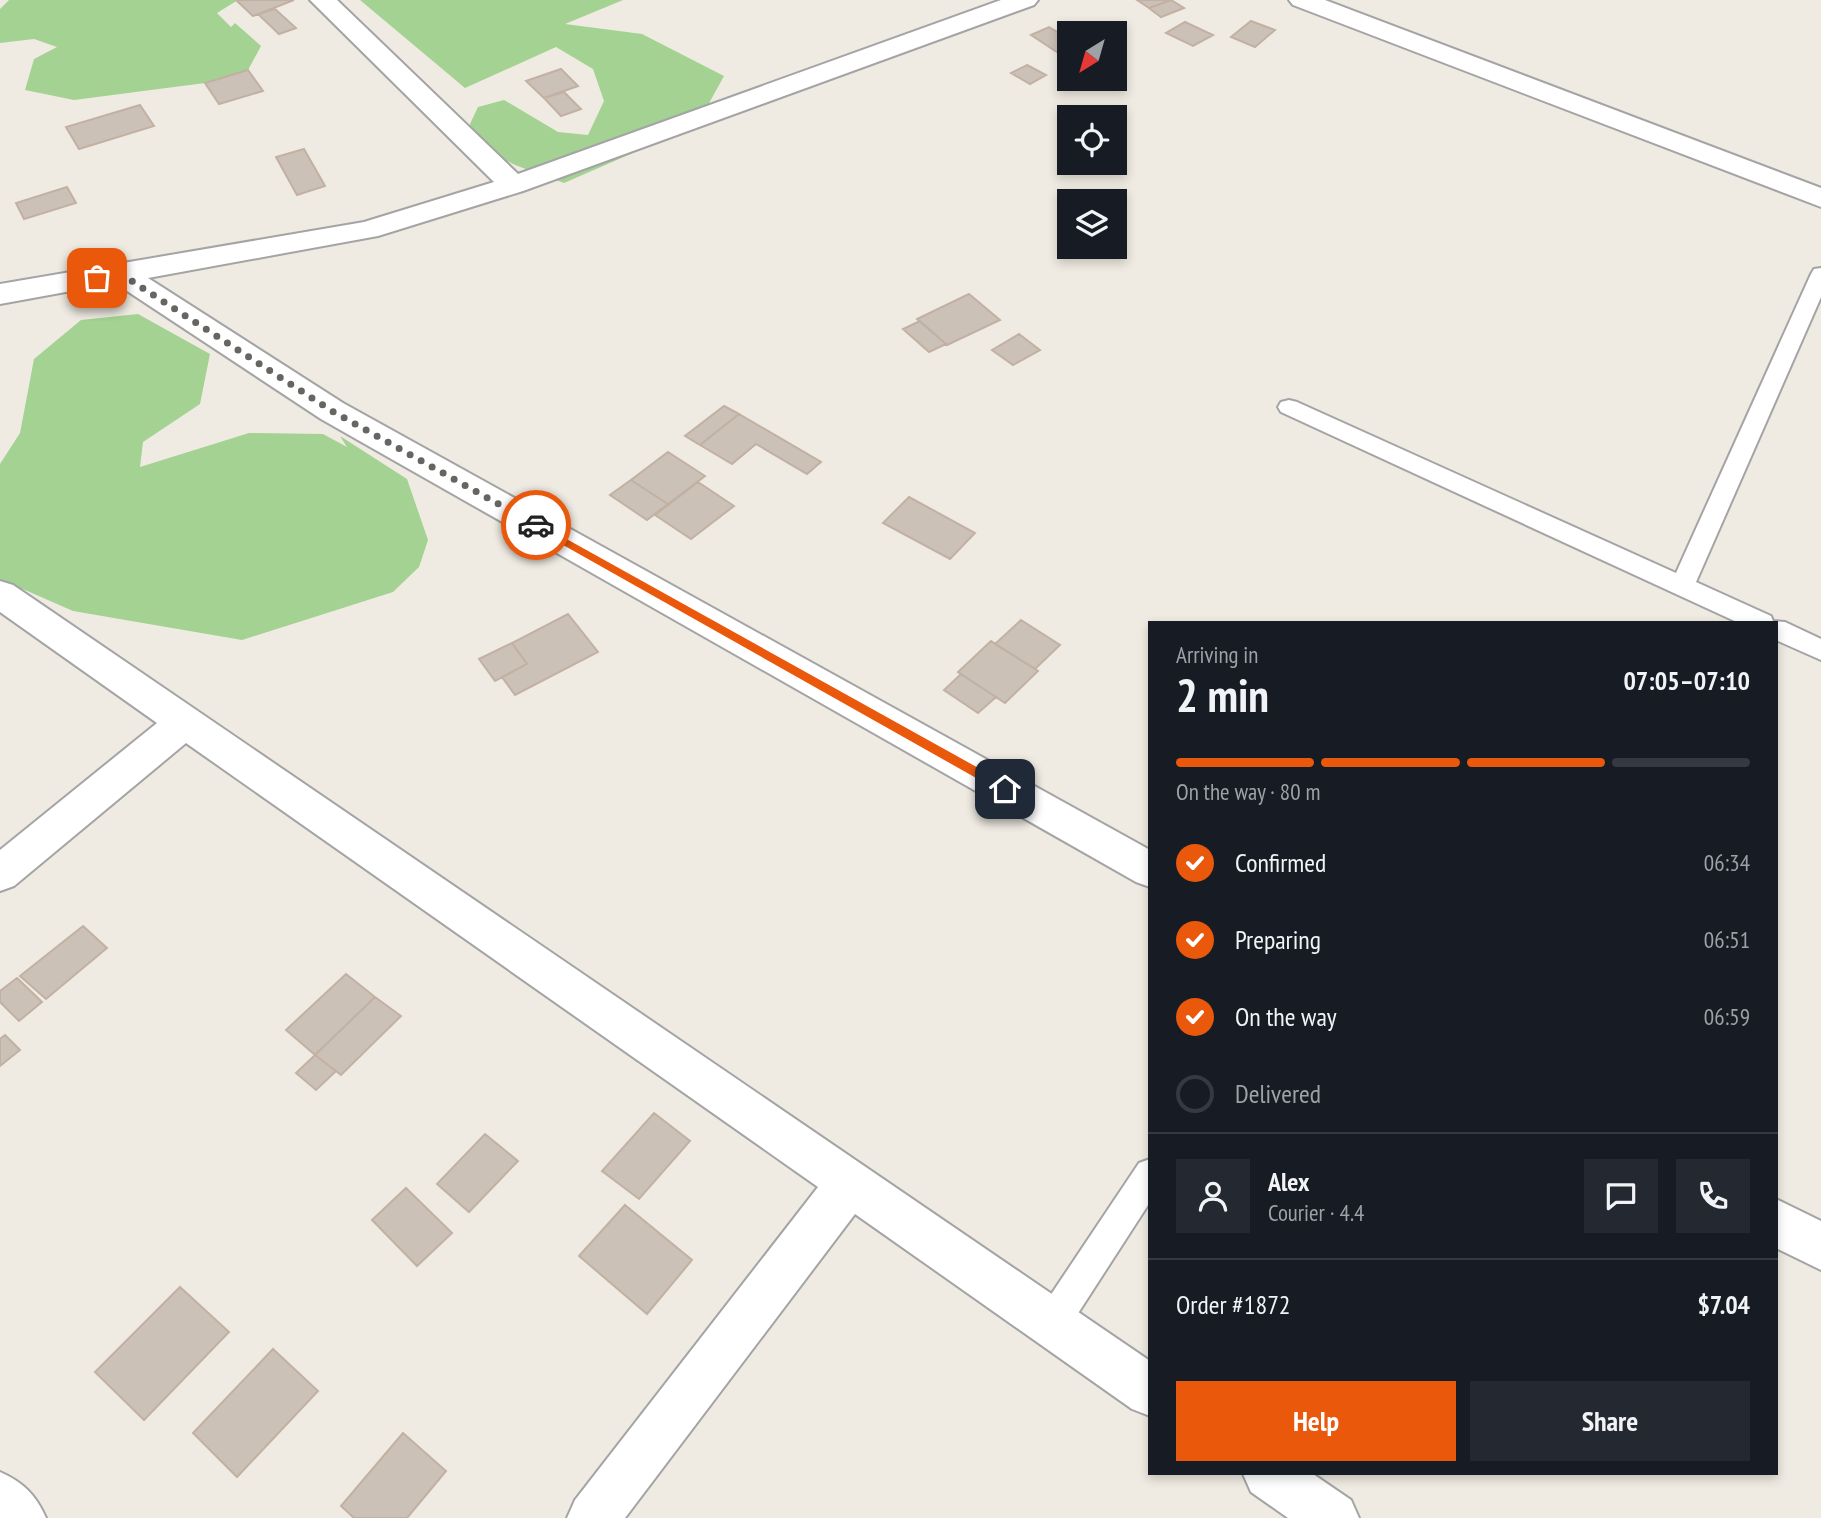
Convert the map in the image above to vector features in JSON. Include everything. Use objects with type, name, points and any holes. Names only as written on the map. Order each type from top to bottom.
[{"type":"street","points":[[323,0],[513,185]]},
{"type":"street","points":[[0,294],[368,230],[513,185],[1025,0]]},
{"type":"street","points":[[1302,0],[1821,198]]},
{"type":"street","points":[[121,274],[332,411],[1148,869]]},
{"type":"street","points":[[0,594],[1148,1390]]},
{"type":"street","points":[[0,874],[185,722]]},
{"type":"street","points":[[593,1518],[850,1183]]},
{"type":"street","points":[[1778,1223],[1821,1247]]},
{"type":"street","points":[[1270,1475],[1333,1518]]},
{"type":"street","points":[[0,1498],[20,1518]]},
{"type":"lane","points":[[1682,586],[1821,274]]},
{"type":"lane","points":[[1289,407],[1758,621]]},
{"type":"lane","points":[[1778,630],[1821,650]]},
{"type":"lane","points":[[1052,1323],[1148,1177]]},
{"type":"green space","points":[[9,0],[238,0],[217,13],[231,27],[235,23],[261,46],[248,70],[205,83],[74,100],[25,90],[34,59],[57,47],[34,39],[0,43],[0,9]]},
{"type":"green space","points":[[360,0],[623,0],[565,24],[642,34],[724,76],[697,125],[564,183],[515,165],[471,142],[470,124],[478,107],[504,100],[558,132],[588,135],[604,101],[593,69],[556,47],[465,88]]},
{"type":"green space","points":[[138,314],[210,354],[200,404],[143,442],[140,467],[249,433],[323,434],[347,447],[340,436],[407,479],[428,540],[419,567],[393,592],[242,640],[73,611],[0,579],[0,464],[20,433],[34,359],[81,320]]},
{"type":"building","points":[[239,0],[294,0],[253,16],[237,1]]},
{"type":"building","points":[[1137,0],[1171,0],[1149,8]]},
{"type":"building","points":[[1171,0],[1184,8],[1161,17],[1149,8]]},
{"type":"building","points":[[275,9],[296,28],[279,34],[258,14]]},
{"type":"building","points":[[1251,21],[1275,30],[1255,47],[1231,37]]},
{"type":"building","points":[[1185,22],[1213,35],[1193,46],[1166,33]]},
{"type":"building","points":[[1049,27],[1057,32],[1057,52],[1031,35]]},
{"type":"building","points":[[1027,65],[1046,75],[1030,84],[1011,73]]},
{"type":"building","points":[[561,69],[578,86],[544,98],[526,81]]},
{"type":"building","points":[[248,70],[263,91],[219,104],[205,83]]},
{"type":"building","points":[[564,92],[581,109],[561,116],[544,98]]},
{"type":"building","points":[[140,105],[154,126],[79,149],[66,127]]},
{"type":"building","points":[[304,149],[325,186],[297,195],[276,157]]},
{"type":"building","points":[[67,187],[76,203],[24,219],[16,203]]},
{"type":"building","points":[[969,294],[1000,320],[947,345],[917,319]]},
{"type":"building","points":[[920,321],[946,344],[929,352],[903,329]]},
{"type":"building","points":[[1019,334],[1040,350],[1013,365],[992,350]]},
{"type":"building","points":[[724,406],[739,414],[700,445],[685,436]]},
{"type":"building","points":[[739,414],[821,462],[807,474],[756,444],[732,464],[700,445]]},
{"type":"building","points":[[668,452],[705,476],[668,504],[631,480]]},
{"type":"building","points":[[631,480],[668,504],[647,520],[610,495]]},
{"type":"building","points":[[698,482],[734,506],[691,539],[655,515]]},
{"type":"building","points":[[909,497],[975,533],[950,559],[883,523]]},
{"type":"building","points":[[568,614],[598,652],[515,695],[502,677],[527,664],[512,643]]},
{"type":"building","points":[[1021,620],[1060,645],[1035,669],[995,644]]},
{"type":"building","points":[[991,641],[1038,671],[1005,703],[958,672]]},
{"type":"building","points":[[512,643],[527,664],[495,681],[479,659]]},
{"type":"building","points":[[961,674],[996,697],[978,713],[944,690]]},
{"type":"building","points":[[83,926],[107,948],[46,999],[20,976]]},
{"type":"building","points":[[346,974],[375,997],[315,1055],[286,1030]]},
{"type":"building","points":[[17,978],[42,1002],[19,1021],[0,1002],[0,991]]},
{"type":"building","points":[[375,997],[401,1016],[341,1075],[315,1055]]},
{"type":"building","points":[[5,1035],[20,1050],[0,1066],[0,1039]]},
{"type":"building","points":[[315,1055],[336,1071],[316,1090],[296,1073]]},
{"type":"building","points":[[654,1113],[690,1141],[639,1199],[602,1171]]},
{"type":"building","points":[[485,1134],[518,1161],[469,1212],[437,1184]]},
{"type":"building","points":[[406,1188],[452,1233],[417,1266],[372,1220]]},
{"type":"building","points":[[625,1205],[692,1260],[647,1314],[579,1256]]},
{"type":"building","points":[[180,1287],[229,1332],[144,1420],[95,1372]]},
{"type":"building","points":[[273,1349],[318,1391],[237,1477],[193,1433]]},
{"type":"building","points":[[403,1433],[446,1471],[407,1518],[354,1518],[341,1506]]},
{"type":"way so far","points":[[97,278],[121,274],[332,411],[536,525]]},
{"type":"route","points":[[536,525],[1005,789]]}]
